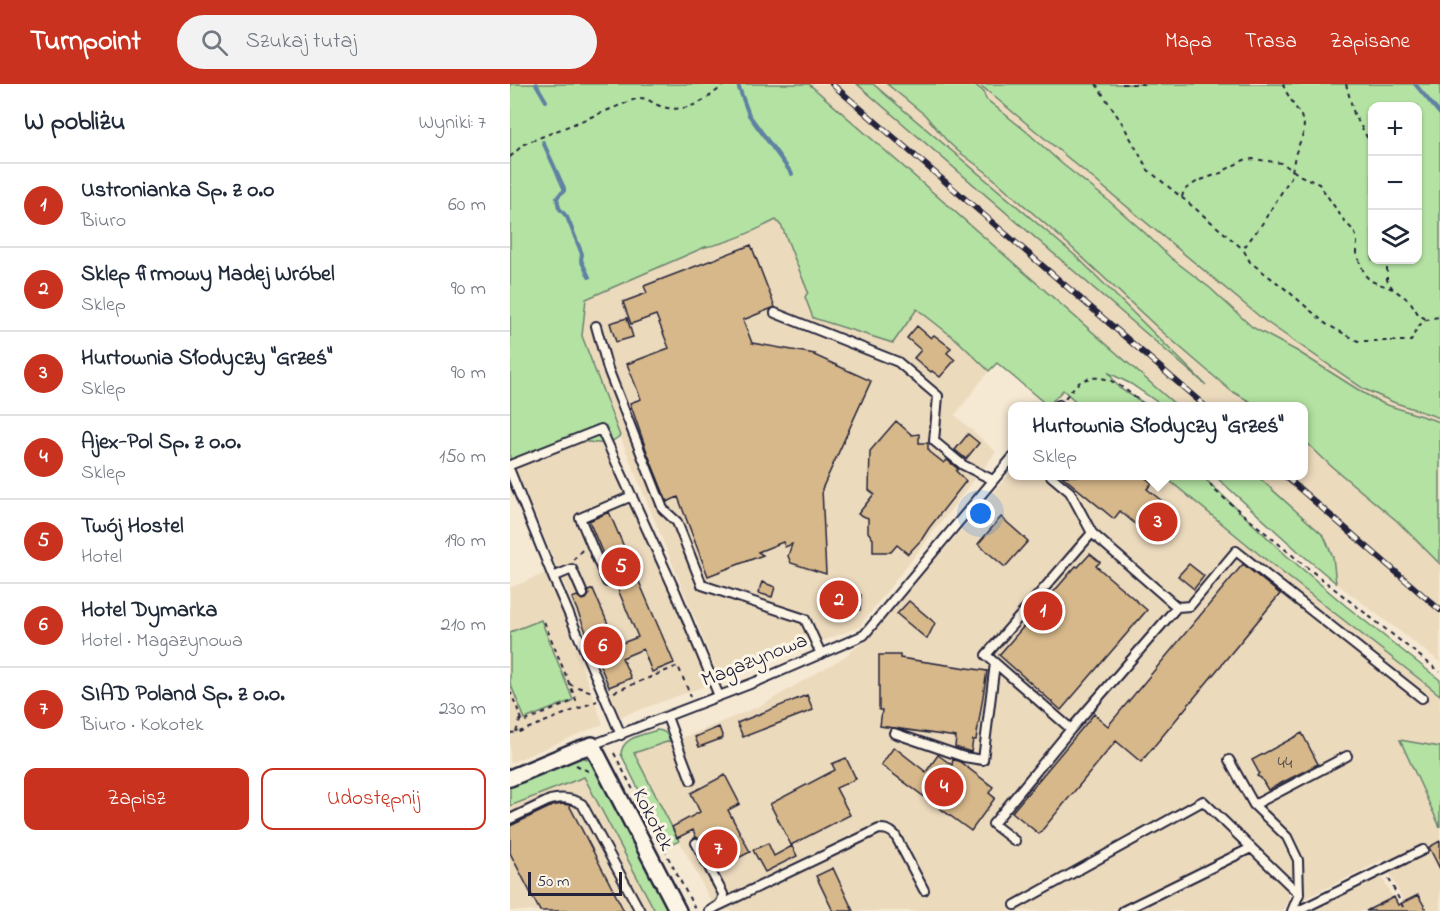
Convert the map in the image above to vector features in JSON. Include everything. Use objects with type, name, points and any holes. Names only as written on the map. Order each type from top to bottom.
[{"type":"street","name":"Magazynowa","points":[[510,778],[592,745]]},
{"type":"street","name":"Kokotek","points":[[592,745],[678,911]]},
{"type":"lane","points":[[775,313],[898,362],[938,396],[934,441],[963,465],[993,480]]},
{"type":"lane","points":[[596,326],[608,369],[663,509],[677,522],[702,585],[805,619],[821,654]]},
{"type":"lane","points":[[510,465],[602,429],[676,593],[719,696]]},
{"type":"lane","name":"Magazynowa","points":[[592,745],[719,696],[864,635],[1008,463]]},
{"type":"lane","points":[[510,471],[621,735]]},
{"type":"lane","points":[[1056,480],[1070,492],[1092,533],[1177,607]]},
{"type":"lane","points":[[607,582],[580,518],[632,496]]},
{"type":"lane","points":[[1071,729],[986,655],[1092,533]]},
{"type":"lane","points":[[1015,841],[993,824],[1071,729],[1177,607],[1190,606],[1236,551],[1422,698]]},
{"type":"lane","points":[[553,577],[572,569],[583,594]]},
{"type":"lane","points":[[894,733],[964,757],[983,760],[995,663]]},
{"type":"lane","points":[[667,717],[692,780]]},
{"type":"lane","points":[[1254,805],[1347,756]]},
{"type":"lane","points":[[1228,760],[1254,805],[1287,837],[1298,860],[1299,894],[1292,911]]},
{"type":"lane","points":[[510,819],[556,798],[570,799],[582,804],[640,911]]},
{"type":"lane","points":[[1015,905],[1203,801],[1299,894]]},
{"type":"lane","points":[[712,910],[879,829],[886,829],[895,835],[924,890]]},
{"type":"lane","points":[[696,843],[721,890],[723,899],[719,906],[712,910]]},
{"type":"lane","points":[[1124,911],[1251,848]]},
{"type":"lane","points":[[1298,911],[1423,850]]},
{"type":"path","points":[[510,157],[524,144],[638,98],[645,97],[658,105],[673,109],[686,109],[725,84]]},
{"type":"path","points":[[1096,84],[1122,123],[1148,170],[1243,249],[1250,262],[1326,324],[1358,341],[1411,341],[1418,327],[1427,320],[1440,317]]},
{"type":"path","points":[[1122,84],[1145,84]]},
{"type":"path","points":[[1243,249],[1262,224],[1291,177],[1295,154],[1301,141],[1304,125],[1281,84]]},
{"type":"path","points":[[1347,84],[1354,114],[1368,139]]},
{"type":"path","points":[[1182,197],[1187,188],[1244,160],[1282,163],[1319,184],[1345,222],[1354,231],[1357,239],[1357,255],[1365,275],[1371,281],[1393,289],[1410,301],[1418,314],[1427,320]]},
{"type":"path","points":[[1389,264],[1387,280],[1393,289]]},
{"type":"path","points":[[1062,402],[1080,382],[1101,378],[1117,383],[1140,402]]},
{"type":"path","points":[[1208,480],[1213,489],[1304,565],[1440,672]]},
{"type":"path","points":[[572,569],[574,558],[590,543]]},
{"type":"path","points":[[510,691],[523,722],[576,700],[543,619]]},
{"type":"path","points":[[510,733],[598,701],[604,696],[678,666],[691,697]]},
{"type":"path","points":[[569,684],[604,696]]},
{"type":"path","points":[[516,732],[521,718]]},
{"type":"path","points":[[614,753],[696,911]]},
{"type":"path","points":[[1384,868],[1406,911]]},
{"type":"shaded area","points":[[809,84],[857,84],[1196,376],[1078,258],[871,84],[979,84],[1265,321],[1364,389],[1393,402],[1440,418],[1440,662],[1336,583],[1333,557],[1298,511],[1262,480],[1308,480],[1308,402],[1172,402]]},
{"type":"shaded area","points":[[776,220],[782,227],[808,292],[805,297],[917,308],[958,341],[989,371],[955,415],[996,452],[859,627],[720,680],[620,436],[582,336],[586,299],[705,247],[761,228]]},
{"type":"shaded area","points":[[568,439],[608,444],[708,679],[705,686],[620,717],[513,463]]},
{"type":"shaded area","points":[[1008,476],[1008,480],[1169,480],[1260,555],[1440,695],[1440,747],[1400,741],[1440,827],[1440,911],[1408,911],[1383,860],[1304,899],[1305,888],[1293,880],[1286,889],[1289,901],[1282,911],[716,911],[634,753],[690,735],[762,705],[844,657],[867,639]]},
{"type":"shaded area","points":[[548,572],[603,724],[510,763],[510,588]]},
{"type":"shaded area","points":[[584,777],[655,911],[510,911],[510,806]]},
{"type":"shaded area","points":[[1381,875],[1400,911],[1310,911]]},
{"type":"green space","points":[[510,84],[809,84],[1172,402],[1157,402],[1131,384],[1109,373],[1119,388],[1142,402],[1076,402],[1063,390],[1052,402],[1043,402],[997,363],[989,371],[958,341],[917,309],[893,343],[813,318],[805,297],[808,292],[782,227],[776,220],[732,240],[705,247],[586,299],[582,336],[620,436],[608,444],[568,440],[510,463]]},
{"type":"green space","points":[[857,84],[873,84],[1078,258],[1206,385]]},
{"type":"green space","points":[[887,84],[974,84],[983,91],[986,99],[1109,201],[1252,327],[1297,351],[1384,404],[1440,422],[1440,564],[1397,521],[1308,444],[1308,402],[1251,402],[1231,391],[1159,329],[1068,244],[986,172],[958,151],[925,115]]},
{"type":"green space","points":[[979,84],[1440,84],[1440,418],[1393,402],[1364,389],[1265,321]]},
{"type":"green space","points":[[1169,480],[1206,480],[1287,556],[1440,680],[1440,695],[1260,555]]},
{"type":"green space","points":[[1219,480],[1261,480],[1324,536],[1333,557],[1336,583]]},
{"type":"green space","points":[[541,620],[573,700],[525,719],[510,683],[510,632]]},
{"type":"green space","points":[[657,730],[665,733],[670,741],[634,753],[679,841],[667,847],[621,754],[622,748],[629,740]]},
{"type":"green space","points":[[1400,740],[1440,747],[1440,827]]},
{"type":"green space","points":[[582,757],[592,761],[596,767],[671,911],[655,911],[584,777],[510,806],[510,785]]},
{"type":"building","points":[[751,245],[775,307],[743,320],[752,343],[815,354],[871,381],[822,489],[826,574],[791,563],[788,556],[792,544],[785,547],[783,542],[758,552],[763,555],[708,576],[678,497],[667,502],[630,403],[641,399],[627,364],[669,348],[656,315],[631,324],[623,302],[647,293],[644,286]]},
{"type":"building","points":[[627,318],[633,337],[616,342],[610,323]]},
{"type":"building","points":[[917,326],[931,338],[934,335],[951,348],[947,353],[955,360],[940,377],[914,358],[921,350],[907,338]]},
{"type":"building","points":[[896,421],[912,435],[919,434],[919,443],[928,443],[930,452],[944,463],[947,460],[958,469],[956,471],[966,481],[908,554],[897,545],[891,552],[873,552],[873,539],[868,532],[868,518],[858,514],[874,494],[869,490],[870,451]]},
{"type":"building","points":[[968,434],[979,443],[966,459],[955,450]]},
{"type":"building","points":[[1067,480],[1148,480],[1152,483],[1147,489],[1177,513],[1154,540],[1120,511],[1114,519]]},
{"type":"building","points":[[609,512],[674,663],[652,672],[643,649],[622,658],[631,678],[609,687],[572,598],[577,596],[582,600],[586,599],[589,595],[588,591],[593,589],[617,645],[638,637],[589,521]]},
{"type":"building","points":[[1001,517],[1028,541],[1005,567],[978,544]]},
{"type":"building","points":[[1090,554],[1100,562],[1096,566],[1147,610],[1061,710],[999,655],[1076,566],[1078,567]]},
{"type":"building","points":[[1189,564],[1204,576],[1194,589],[1178,576]]},
{"type":"building","points":[[1243,564],[1280,594],[1141,762],[1116,741],[1039,834],[1012,812],[1094,714],[1108,726]]},
{"type":"building","points":[[762,582],[775,587],[772,597],[758,593]]},
{"type":"building","points":[[833,594],[861,595],[860,610],[832,610]]},
{"type":"building","points":[[909,601],[935,623],[927,639],[897,614]]},
{"type":"building","points":[[879,655],[900,655],[900,658],[987,671],[976,740],[973,740],[971,752],[955,747],[956,737],[880,726],[882,710],[879,710]]},
{"type":"building","points":[[807,695],[813,710],[743,737],[737,723]]},
{"type":"building","points":[[719,727],[723,738],[699,747],[695,737]]},
{"type":"building","points":[[1302,733],[1318,764],[1268,790],[1261,778],[1257,776],[1259,773],[1252,760]]},
{"type":"building","points":[[894,747],[926,772],[938,755],[952,765],[953,759],[960,762],[993,787],[989,793],[995,798],[971,831],[881,765]]},
{"type":"building","points":[[846,758],[856,779],[836,788],[850,815],[791,845],[770,804],[835,770],[832,764]]},
{"type":"building","points":[[725,775],[740,804],[728,810],[750,852],[717,869],[693,830],[677,838],[672,827],[700,812],[691,793]]},
{"type":"building","points":[[569,805],[624,911],[540,911],[510,853],[510,826],[552,806]]},
{"type":"building","points":[[1440,841],[1440,869],[1429,847]]},
{"type":"building","points":[[768,843],[774,856],[792,846],[797,856],[765,872],[753,850]]},
{"type":"building","points":[[833,868],[853,911],[833,911],[816,876]]},
{"type":"building","points":[[1418,895],[1427,911],[1366,911],[1394,897],[1398,905]]},
{"type":"waterway","points":[[536,84],[546,101]]},
{"type":"waterway","points":[[1415,84],[1440,114]]},
{"type":"waterway","points":[[738,85],[749,115],[792,174]]},
{"type":"waterway","points":[[543,142],[564,188],[557,198],[559,208],[567,217],[589,277]]},
{"type":"railway","points":[[832,84],[1200,402]]},
{"type":"railway","points":[[1290,480],[1440,610]]},
{"type":"place","name":"Hurtownia Słodyczy \"Grześ\"","points":[[1158,522]]},
{"type":"place","name":"Twój Hostel","points":[[621,567]]},
{"type":"place","name":"Sklep firmowy Madej Wróbel","points":[[839,600]]},
{"type":"place","name":"Ustronianka Sp. z o.o","points":[[1043,611]]},
{"type":"place","name":"Hotel Dymarka","points":[[603,646]]},
{"type":"place","name":"Ajex-Pol Sp. z o.o.","points":[[944,787]]},
{"type":"place","name":"SIAD Poland Sp. z o.o.","points":[[718,849]]}]
